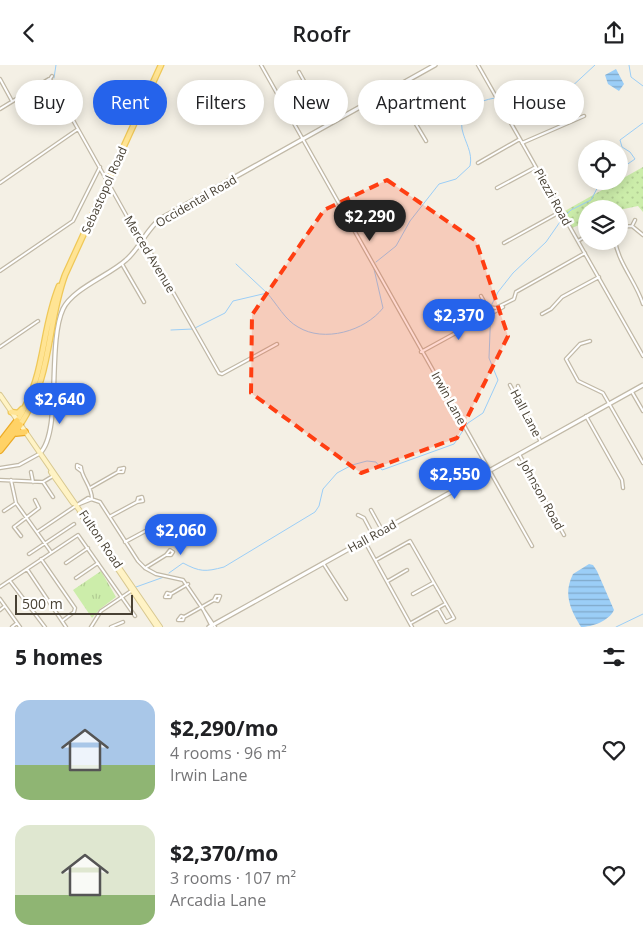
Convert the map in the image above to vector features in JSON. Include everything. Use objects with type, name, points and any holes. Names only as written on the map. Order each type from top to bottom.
[{"type":"highway","points":[[12,437],[19,423]]},
{"type":"highway","points":[[0,443],[19,423]]},
{"type":"highway","points":[[0,450],[19,431],[25,432]]},
{"type":"main road","name":"Sebastopol Road","points":[[19,423],[31,395],[42,361],[53,302],[161,65]]},
{"type":"main road","name":"Sebastopol Road","points":[[19,423],[34,401],[43,377],[58,297],[72,260]]},
{"type":"main road","name":"Fulton Road","points":[[0,395],[158,627]]},
{"type":"main road","points":[[11,412],[20,413],[31,395]]},
{"type":"main road","name":"Fulton Road","points":[[40,453],[76,505]]},
{"type":"street","name":"Irwin Lane","points":[[261,65],[274,89]]},
{"type":"street","name":"Occidental Road","points":[[410,80],[436,65]]},
{"type":"street","name":"Piezzi Road","points":[[478,65],[578,241]]},
{"type":"street","points":[[299,72],[303,80]]},
{"type":"street","name":"Merced Avenue","points":[[12,101],[51,77],[100,167],[219,373],[222,374],[277,344]]},
{"type":"street","points":[[0,79],[12,101],[0,109]]},
{"type":"street","name":"Occidental Road","points":[[40,453],[49,439],[55,350],[63,309],[73,297],[122,263],[160,219],[358,109]]},
{"type":"street","name":"Irwin Lane","points":[[294,125],[532,546]]},
{"type":"street","points":[[416,125],[426,141]]},
{"type":"street","points":[[522,143],[562,125]]},
{"type":"street","points":[[0,183],[79,129]]},
{"type":"street","points":[[478,163],[520,139]]},
{"type":"street","points":[[0,271],[73,221],[100,167]]},
{"type":"street","points":[[498,188],[536,167]]},
{"type":"street","points":[[504,243],[560,212]]},
{"type":"street","points":[[632,226],[635,220]]},
{"type":"street","points":[[628,226],[632,226],[643,235]]},
{"type":"street","name":"Piezzi Road","points":[[583,250],[643,355]]},
{"type":"street","points":[[618,250],[623,265],[640,292],[643,304]]},
{"type":"street","points":[[422,351],[488,315],[492,309],[514,299],[516,292],[585,253]]},
{"type":"street","points":[[122,263],[144,302]]},
{"type":"street","points":[[542,315],[551,309],[562,297],[599,277]]},
{"type":"street","points":[[481,297],[487,307],[492,309],[504,306]]},
{"type":"street","points":[[0,347],[38,321]]},
{"type":"street","points":[[590,341],[580,345],[566,359],[578,381],[603,393],[643,463]]},
{"type":"street","name":"Hall Lane","points":[[510,385],[541,442]]},
{"type":"street","name":"Hall Road","points":[[212,626],[643,385]]},
{"type":"street","points":[[518,386],[520,404]]},
{"type":"street","points":[[632,391],[643,411]]},
{"type":"street","points":[[586,416],[622,480],[623,488]]},
{"type":"street","points":[[0,468],[23,464],[40,453]]},
{"type":"street","name":"Johnson Road","points":[[519,454],[564,535]]},
{"type":"street","points":[[81,471],[90,488],[92,499]]},
{"type":"street","points":[[31,472],[32,482]]},
{"type":"street","points":[[90,488],[118,473]]},
{"type":"street","points":[[0,480],[11,479],[43,482],[54,475]]},
{"type":"street","points":[[11,479],[16,503],[51,552]]},
{"type":"street","points":[[43,482],[53,497]]},
{"type":"street","points":[[21,536],[14,527],[39,508],[35,500]]},
{"type":"street","points":[[37,532],[84,500],[100,501],[111,516],[125,542],[145,568],[156,574],[184,580],[212,626]]},
{"type":"street","points":[[111,516],[137,502]]},
{"type":"street","points":[[4,511],[16,503]]},
{"type":"street","points":[[371,510],[382,530]]},
{"type":"street","points":[[358,515],[364,518],[373,535]]},
{"type":"street","points":[[29,555],[74,524]]},
{"type":"street","points":[[125,542],[151,528]]},
{"type":"street","points":[[0,587],[78,535],[135,616]]},
{"type":"street","points":[[364,540],[412,627]]},
{"type":"street","points":[[376,560],[410,541],[454,618],[446,622],[438,608]]},
{"type":"street","points":[[66,563],[88,548]]},
{"type":"street","points":[[145,568],[166,555]]},
{"type":"street","points":[[41,559],[75,609],[74,612],[62,621]]},
{"type":"street","points":[[76,577],[98,563]]},
{"type":"street","points":[[323,563],[346,599]]},
{"type":"street","points":[[27,569],[66,627]]},
{"type":"street","points":[[388,581],[408,570]]},
{"type":"street","points":[[10,581],[45,627]]},
{"type":"street","points":[[413,594],[433,583]]},
{"type":"street","points":[[171,593],[188,584]]},
{"type":"street","points":[[91,627],[98,613],[133,589]]},
{"type":"street","points":[[0,599],[20,627]]},
{"type":"street","points":[[184,617],[214,600]]},
{"type":"street","points":[[410,623],[444,603]]},
{"type":"street","points":[[0,610],[5,607]]},
{"type":"street","points":[[112,627],[123,621]]},
{"type":"street","points":[[12,627],[17,623]]},
{"type":"highlighted area","points":[[387,180],[476,241],[508,336],[457,438],[361,473],[251,393],[252,315],[324,210]]},
{"type":"green space","points":[[643,167],[643,212],[638,206],[628,208],[628,200],[584,200],[602,190],[628,190],[628,175]]},
{"type":"green space","points":[[578,204],[578,225],[572,228],[563,212]]},
{"type":"green space","points":[[101,571],[116,597],[100,609],[92,618],[73,590]]},
{"type":"water","points":[[616,69],[624,84],[619,91],[608,84],[605,75]]},
{"type":"water","points":[[589,564],[593,565],[597,571],[614,610],[612,614],[600,623],[581,627],[571,608],[568,588],[573,574]]},
{"type":"waterway","points":[[54,78],[56,65]]},
{"type":"waterway","points":[[376,262],[396,246],[410,221],[439,184],[456,179],[470,166],[470,152],[462,129],[462,119],[467,111],[483,101],[505,97],[516,97],[543,105],[568,90],[595,65]]},
{"type":"waterway","points":[[629,65],[631,77],[643,86]]},
{"type":"waterway","points":[[620,140],[643,123]]},
{"type":"waterway","points":[[628,151],[635,159],[628,164]]},
{"type":"waterway","points":[[565,216],[571,210],[591,200],[596,190]]},
{"type":"waterway","points":[[169,573],[183,563],[203,570],[224,567],[315,512],[319,506],[323,489],[337,473],[352,465],[367,461],[376,462],[382,470],[454,444],[468,423],[483,413],[498,380],[489,358],[491,306],[498,292],[513,273],[546,242],[562,219]]},
{"type":"waterway","points":[[236,264],[267,293]]},
{"type":"waterway","points":[[195,328],[225,313],[233,301],[267,293],[289,320],[298,327],[308,332],[320,334],[344,332],[366,323],[383,308],[374,269]]},
{"type":"waterway","points":[[171,330],[193,329]]},
{"type":"waterway","points":[[136,587],[164,577]]},
{"type":"waterway","points":[[616,627],[643,614]]}]
